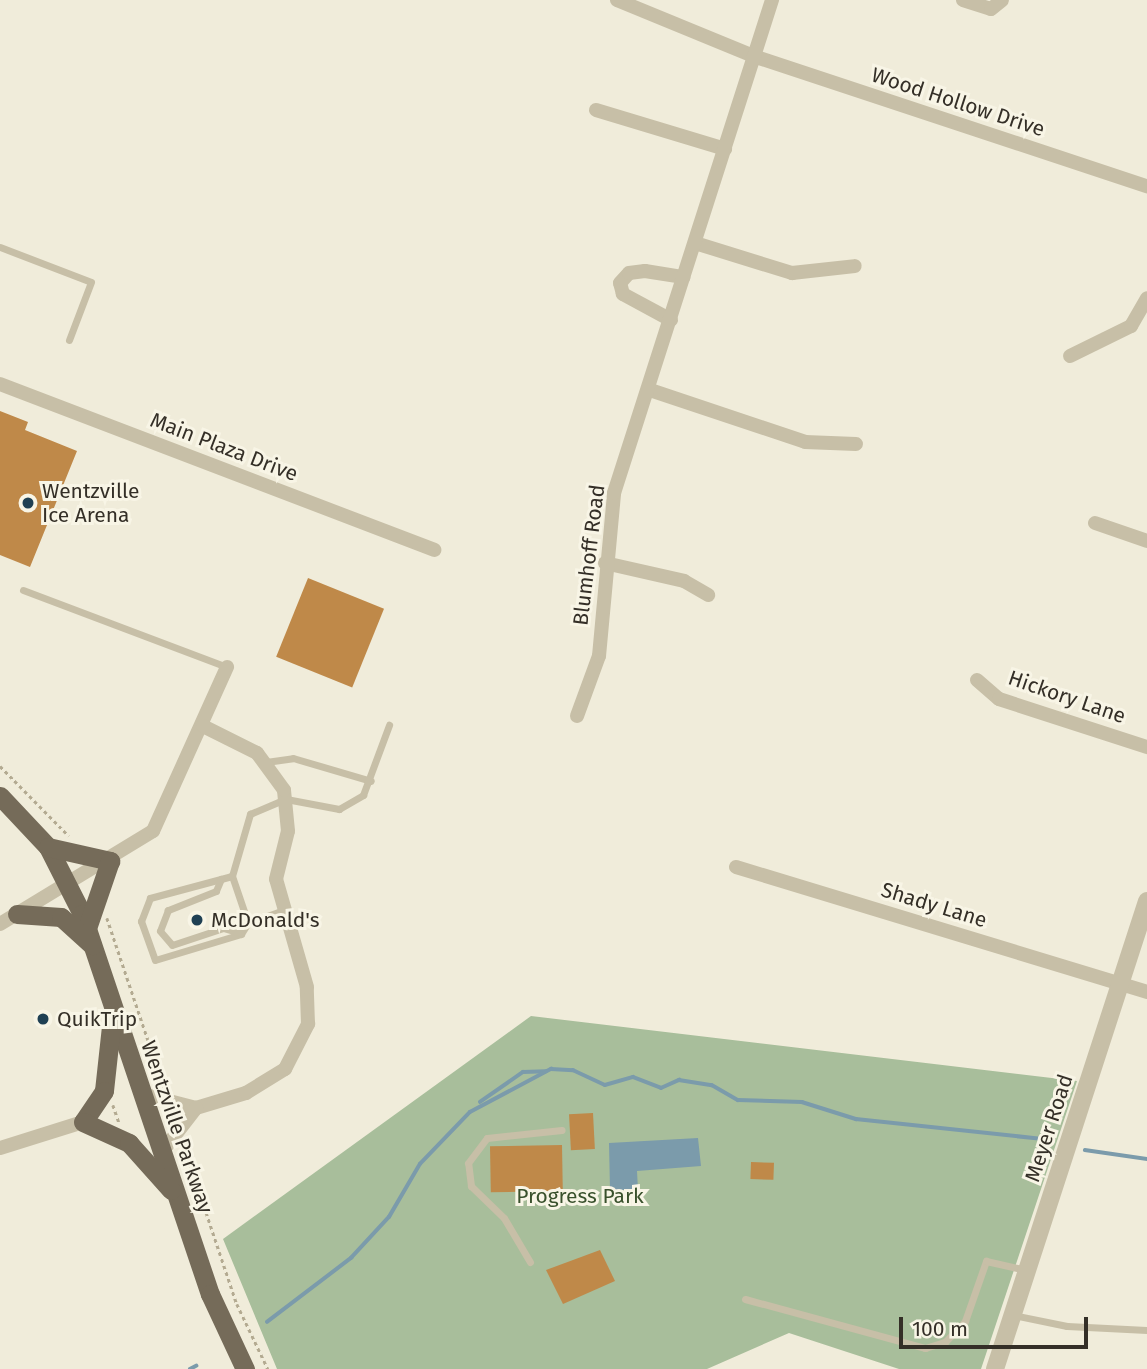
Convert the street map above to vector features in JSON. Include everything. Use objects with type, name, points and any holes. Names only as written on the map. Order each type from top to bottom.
[{"type":"main road","name":"Wentzville Parkway","points":[[0,796],[48,848],[68,885],[90,937],[177,1196],[245,1369]]},
{"type":"main road","points":[[9,919],[61,917],[90,937],[98,890],[110,861],[83,859],[48,848]]},
{"type":"main road","points":[[113,1008],[104,1091],[83,1122],[129,1143],[177,1196]]},
{"type":"street","name":"Wood Hollow Drive","points":[[617,0],[756,57],[1147,186]]},
{"type":"street","name":"Blumhoff Road","points":[[576,716],[599,656],[605,563],[614,493],[650,390],[772,0]]},
{"type":"street","points":[[963,0],[990,9],[1002,0]]},
{"type":"street","points":[[596,110],[725,149]]},
{"type":"street","points":[[695,243],[792,272],[855,265]]},
{"type":"street","points":[[671,320],[623,295],[620,283],[629,273],[646,271],[684,277]]},
{"type":"street","points":[[1070,356],[1131,326],[1147,298]]},
{"type":"street","name":"Main Plaza Drive","points":[[0,384],[434,550]]},
{"type":"street","points":[[650,390],[805,442],[856,444]]},
{"type":"street","points":[[1095,523],[1147,541]]},
{"type":"street","points":[[605,563],[684,581],[708,595]]},
{"type":"street","points":[[9,919],[110,861],[153,831],[166,812],[227,667]]},
{"type":"street","name":"Hickory Lane","points":[[977,680],[999,699],[1147,747]]},
{"type":"street","points":[[162,1152],[196,1108],[274,1079],[304,1039],[307,987],[276,879],[288,831],[286,799],[266,762],[203,726]]},
{"type":"street","name":"Shady Lane","points":[[736,867],[1147,992]]},
{"type":"street","name":"Meyer Road","points":[[995,1369],[1147,901]]},
{"type":"street","points":[[142,1094],[196,1108]]},
{"type":"street","points":[[0,1148],[83,1122]]},
{"type":"lane","points":[[1,249],[91,282],[69,340]]},
{"type":"lane","points":[[23,590],[227,667]]},
{"type":"lane","points":[[248,923],[232,876],[250,814],[286,799],[339,808],[363,795],[371,781],[389,725]]},
{"type":"lane","points":[[266,762],[293,758],[371,781]]},
{"type":"lane","points":[[232,876],[150,898],[141,921],[155,960],[241,934],[248,923],[284,910]]},
{"type":"lane","points":[[220,879],[216,891],[168,910],[160,931],[172,945],[223,928],[241,934]]},
{"type":"lane","points":[[530,1262],[504,1218],[471,1186],[468,1163],[487,1138],[562,1130]]},
{"type":"lane","points":[[745,1299],[925,1348],[946,1342],[965,1321],[986,1261],[1026,1270]]},
{"type":"lane","points":[[1013,1315],[1067,1326],[1147,1330]]},
{"type":"path","points":[[0,766],[45,806],[83,859]]},
{"type":"path","points":[[98,890],[169,1102]]},
{"type":"path","points":[[110,1095],[122,1131]]},
{"type":"path","points":[[178,1129],[237,1304],[268,1369]]},
{"type":"green space","name":"Progress Park","points":[[531,1016],[1077,1081],[981,1369],[899,1369],[789,1333],[707,1369],[277,1369],[223,1239]]},
{"type":"water","points":[[698,1138],[701,1166],[637,1171],[638,1190],[610,1190],[609,1143]]},
{"type":"building","name":"Wentzville Ice Arena","points":[[0,411],[28,422],[25,430],[77,451],[30,567],[0,555]]},
{"type":"building","points":[[308,578],[384,609],[352,688],[276,657]]},
{"type":"building","points":[[593,1113],[595,1149],[571,1150],[569,1114]]},
{"type":"building","points":[[562,1145],[563,1191],[491,1192],[490,1146]]},
{"type":"building","points":[[751,1162],[774,1163],[773,1180],[750,1179]]},
{"type":"building","points":[[600,1250],[615,1281],[563,1304],[546,1270]]},
{"type":"waterway","points":[[267,1322],[351,1258],[389,1217],[420,1164],[470,1112],[551,1069],[573,1070],[605,1085],[633,1077],[661,1088],[679,1080],[712,1085],[738,1100],[802,1102],[856,1119],[1051,1140]]},
{"type":"waterway","points":[[480,1102],[523,1072],[546,1071]]},
{"type":"waterway","points":[[1085,1150],[1147,1159]]},
{"type":"waterway","points":[[190,1369],[196,1366]]},
{"type":"place","name":"Wentzville Ice Arena","points":[[28,503]]},
{"type":"place","name":"McDonald's","points":[[197,920]]},
{"type":"place","name":"QuikTrip","points":[[43,1019]]}]
